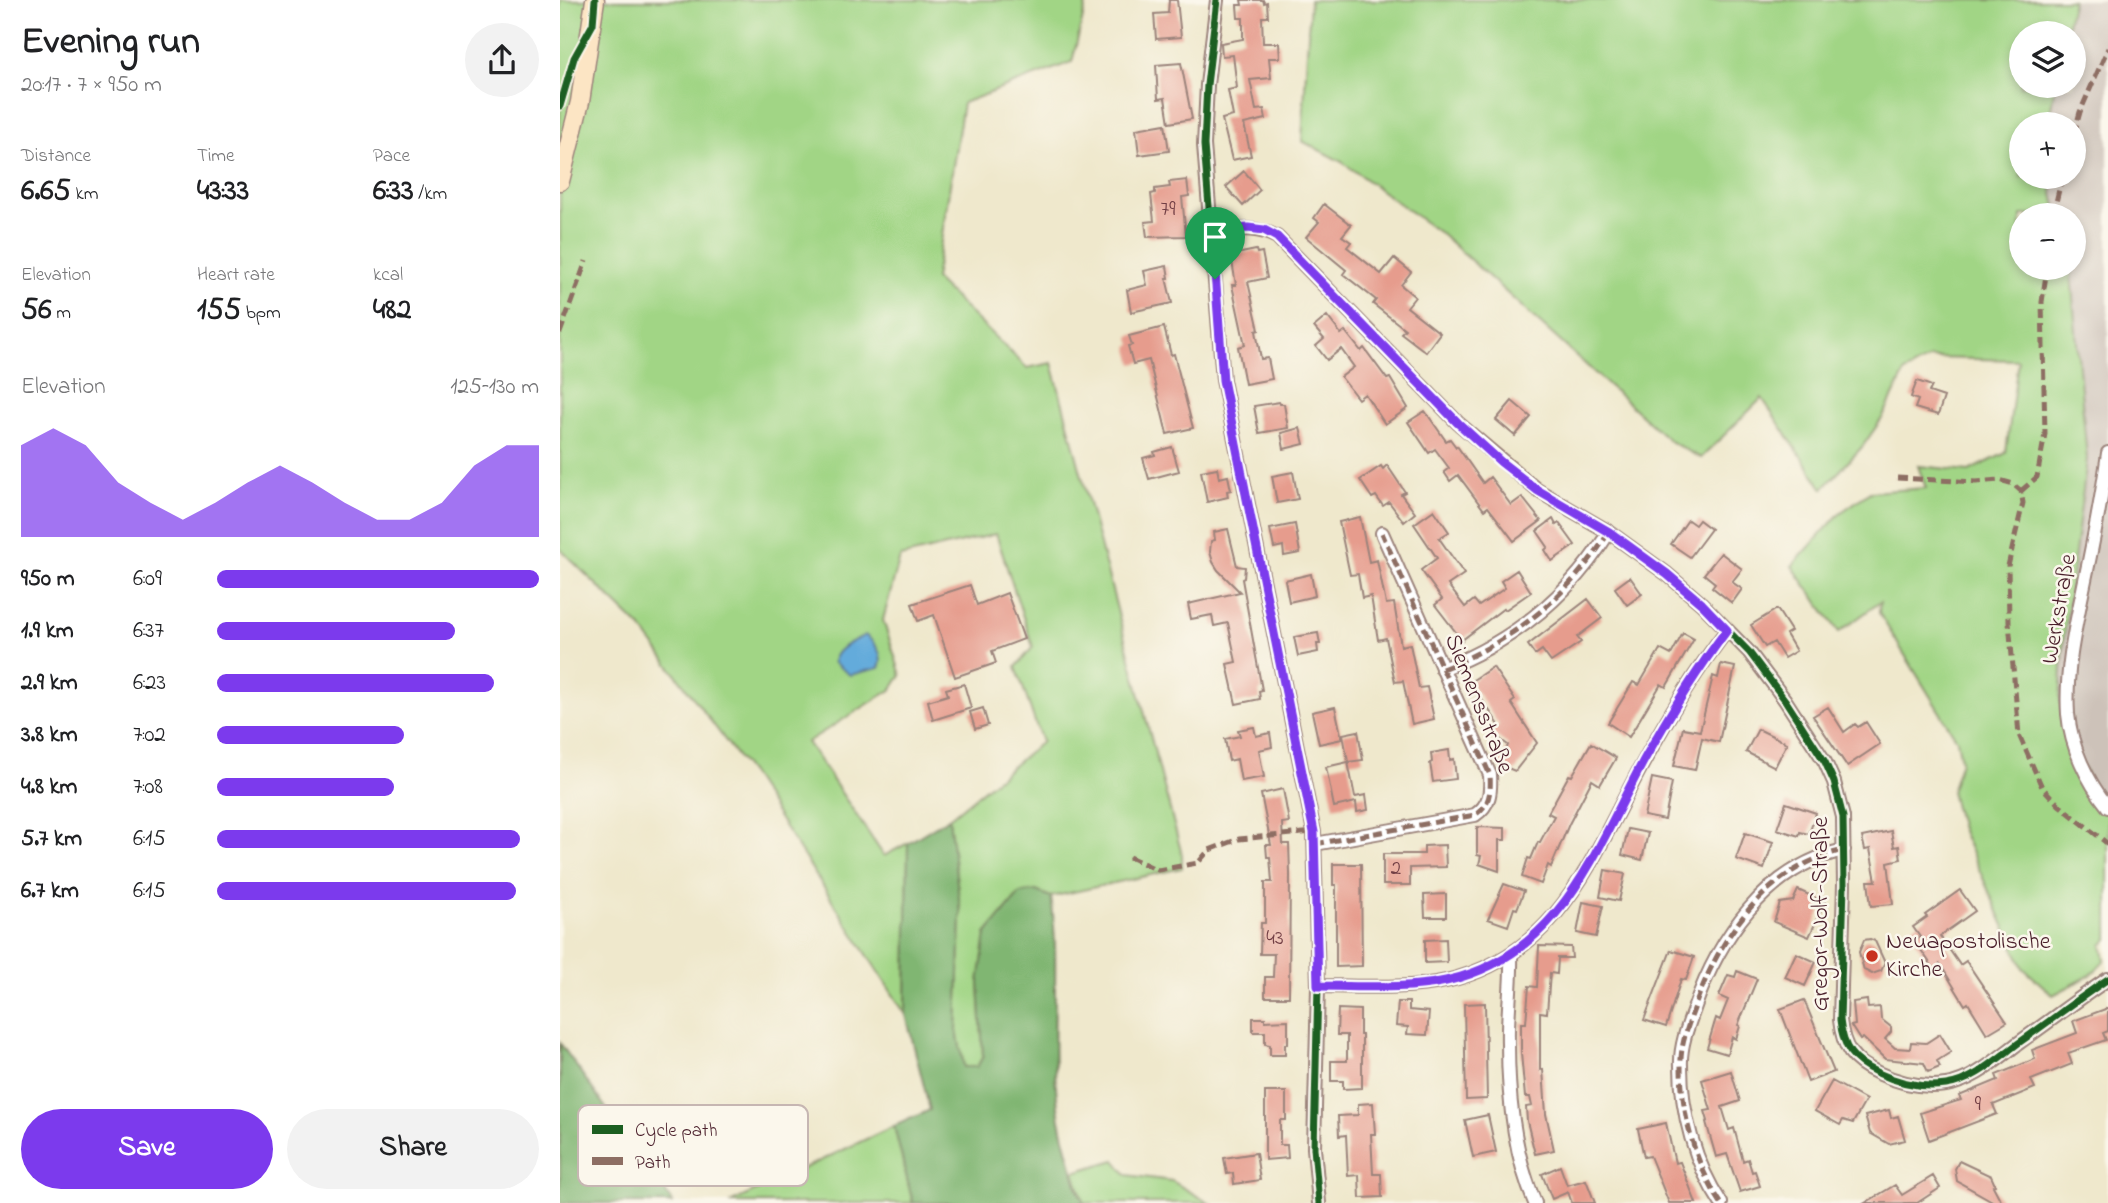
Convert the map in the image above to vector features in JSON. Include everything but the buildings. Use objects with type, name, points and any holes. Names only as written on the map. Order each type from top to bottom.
[{"type":"street","points":[[560,181],[580,102],[595,0]]},
{"type":"street","points":[[1217,0],[1204,145],[1223,380],[1315,844],[1318,986],[1314,1148],[1319,1203]]},
{"type":"street","name":"Gregor-Wolf-Straße","points":[[1212,232],[1248,228],[1264,230],[1277,237],[1458,423],[1501,462],[1537,490],[1609,532],[1667,574],[1702,604],[1749,652],[1785,700],[1825,762],[1834,782],[1843,817],[1840,1020],[1842,1041],[1851,1055],[1869,1069],[1888,1078],[1913,1085],[1948,1085],[1974,1075],[2108,979]]},
{"type":"street","name":"Werkstraße","points":[[2108,453],[2100,507],[2071,648],[2068,714],[2078,756],[2096,792],[2108,807]]},
{"type":"street","points":[[1442,669],[1515,633],[1545,610],[1598,550],[1609,532]]},
{"type":"street","name":"Siemensstraße","points":[[1315,844],[1475,815],[1483,809],[1491,790],[1490,775],[1382,533]]},
{"type":"street","points":[[1318,986],[1421,985],[1466,975],[1511,956],[1542,930],[1571,895],[1661,728],[1727,630]]},
{"type":"street","points":[[1721,1203],[1702,1166],[1690,1134],[1680,1065],[1684,1036],[1716,957],[1740,919],[1762,894],[1792,870],[1816,858],[1844,850]]},
{"type":"street","points":[[1511,956],[1508,1043],[1512,1104],[1519,1154],[1535,1203]]},
{"type":"shaded area","points":[[2073,0],[2108,0],[2108,813],[2067,738],[2060,700],[2076,352],[2071,280],[2086,280],[2086,203],[2055,203],[2052,189],[2086,189],[2086,112],[2050,112],[2053,98],[2086,98],[2086,21],[2068,21]]},
{"type":"green space","points":[[560,0],[1087,0],[1072,62],[963,103],[935,279],[1027,368],[1052,363],[1182,855],[1182,868],[1051,897],[1036,891],[979,982],[983,1056],[977,1067],[964,1067],[957,1031],[961,915],[949,818],[1042,742],[1016,667],[1033,647],[996,534],[900,557],[883,620],[901,675],[892,689],[807,742],[884,856],[908,843],[906,1015],[752,776],[641,628],[560,549]]},
{"type":"green space","points":[[1310,0],[2073,0],[2068,21],[2009,21],[2009,98],[2053,98],[2050,112],[2009,112],[2009,189],[2052,189],[2055,203],[2009,203],[2009,280],[2072,280],[2087,459],[2064,639],[2060,700],[2067,738],[2108,813],[2108,939],[2102,945],[2105,960],[2091,975],[2053,995],[2023,968],[1961,829],[1951,792],[1961,761],[1957,740],[1879,613],[1880,602],[1839,632],[1792,566],[1840,513],[1870,492],[1926,488],[1918,466],[1969,471],[2006,453],[2018,360],[1930,358],[1905,372],[1883,417],[1862,447],[1823,489],[1762,398],[1701,458],[1671,442],[1444,236],[1342,162],[1302,141]]},
{"type":"green space","points":[[949,818],[961,915],[957,1031],[964,1067],[977,1067],[983,1056],[979,982],[986,934],[1020,893],[1036,891],[1051,897],[1055,949],[1058,1107],[1078,1190],[1084,1203],[913,1203],[894,1126],[930,1110],[906,1015],[908,843]]},
{"type":"green space","points":[[560,1043],[604,1105],[578,1105],[578,1186],[661,1186],[673,1203],[560,1203]]},
{"type":"green space","points":[[894,1126],[913,1203],[730,1203],[766,1186],[808,1186],[808,1166]]},
{"type":"green space","points":[[1115,1160],[1127,1175],[1172,1181],[1209,1203],[1084,1203],[1074,1172]]},
{"type":"water","points":[[865,635],[878,650],[881,663],[879,668],[850,675],[833,662],[838,652]]},
{"type":"marked path","points":[[2080,112],[2108,48]]},
{"type":"marked path","points":[[2056,203],[2059,189]]},
{"type":"marked path","points":[[560,333],[586,261]]},
{"type":"marked path","points":[[2021,491],[2037,477],[2045,434],[2042,302],[2045,280]]},
{"type":"marked path","points":[[1897,478],[1976,482],[2000,480],[2013,484],[2021,491],[2023,503],[2008,566],[2009,622],[2019,735],[2042,787],[2059,805],[2108,844]]},
{"type":"marked path","points":[[1442,669],[1492,645],[1537,614],[1576,577],[1609,532]]},
{"type":"marked path","points":[[1315,844],[1475,815],[1484,807],[1490,792],[1490,775],[1382,533]]},
{"type":"marked path","points":[[1129,857],[1158,870],[1198,863],[1209,850],[1239,839],[1314,832]]},
{"type":"marked path","points":[[1721,1203],[1697,1155],[1687,1120],[1681,1059],[1689,1023],[1717,957],[1731,932],[1749,910],[1769,889],[1791,872],[1816,859],[1844,850]]},
{"type":"cycle path","points":[[560,106],[574,58],[593,24],[595,0]]},
{"type":"cycle path","points":[[1217,0],[1207,85],[1204,145],[1223,380],[1314,832],[1318,986],[1314,1148],[1319,1203]]},
{"type":"cycle path","points":[[1212,232],[1253,230],[1277,237],[1458,423],[1537,490],[1609,532],[1667,574],[1702,604],[1749,652],[1785,700],[1825,762],[1834,782],[1843,817],[1840,1020],[1846,1046],[1862,1064],[1886,1077],[1911,1084],[1937,1086],[1956,1083],[1985,1068],[2108,979]]},
{"type":"place","name":"Neuapostolische Kirche","points":[[1872,956]]},
{"type":"route","points":[[1248,228],[1264,230],[1277,237],[1458,423],[1501,462],[1537,490],[1609,532],[1667,574],[1727,630],[1661,728],[1571,895],[1542,930],[1511,956],[1466,975],[1421,985],[1318,986],[1314,832],[1223,380],[1215,279],[1212,232],[1248,228]]}]
